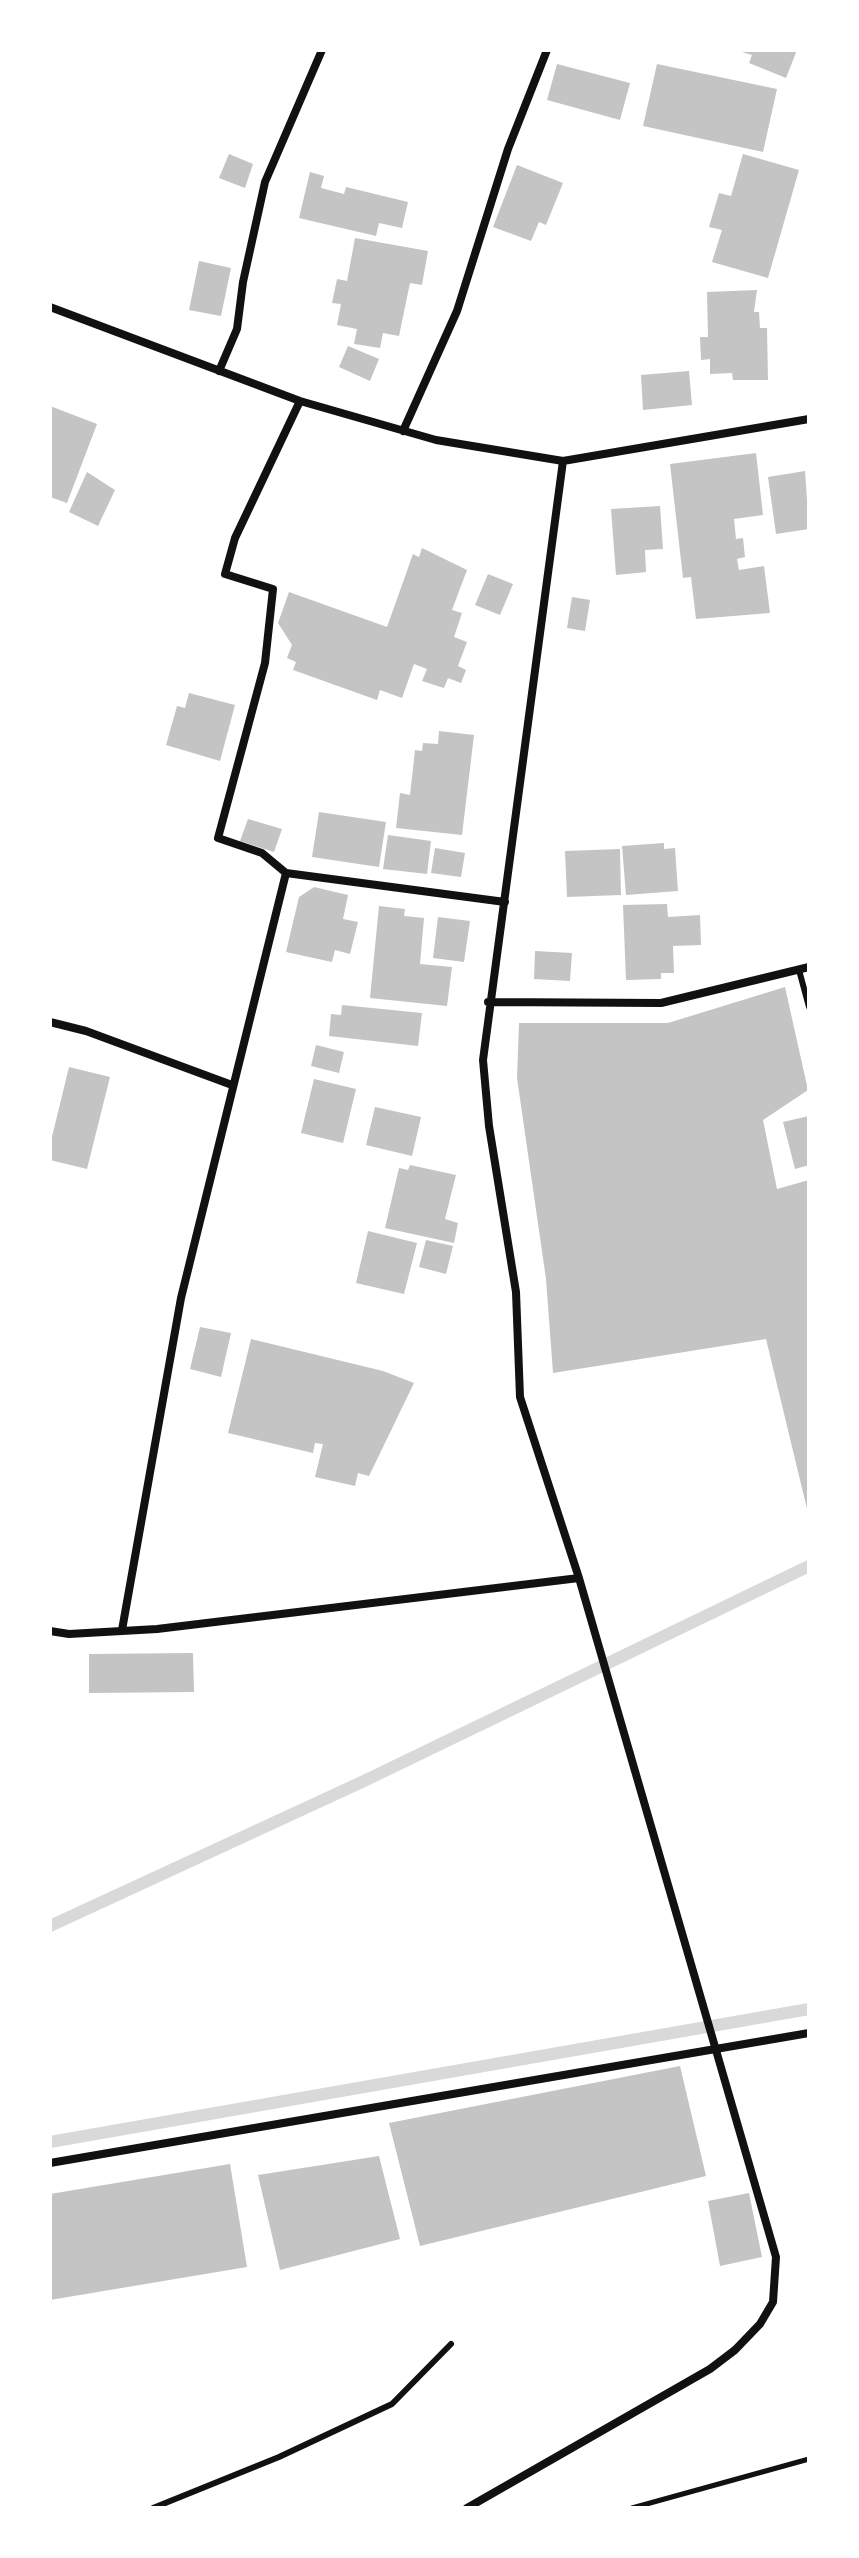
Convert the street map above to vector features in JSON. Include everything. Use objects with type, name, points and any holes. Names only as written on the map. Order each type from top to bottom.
[{"type":"street","points":[[219,371],[237,329],[243,282],[265,182],[322,50]]},
{"type":"street","points":[[403,431],[457,311],[508,149],[547,50]]},
{"type":"street","points":[[50,307],[300,401],[403,431],[563,461],[809,419]]},
{"type":"street","points":[[300,401],[235,538],[225,574],[273,589],[265,663],[218,838],[262,853],[286,873],[505,902]]},
{"type":"street","points":[[467,2508],[710,2369],[760,2324],[773,2302],[776,2257],[579,1578],[520,1397],[516,1292],[489,1126],[483,1060],[488,1002],[505,902],[563,461]]},
{"type":"street","points":[[122,1630],[181,1298],[286,873]]},
{"type":"street","points":[[488,1002],[661,1003],[809,967]]},
{"type":"street","points":[[50,1022],[86,1031],[232,1085]]},
{"type":"street","points":[[50,1631],[69,1634],[157,1629],[579,1578]]},
{"type":"street","points":[[50,2163],[809,2033]]},
{"type":"lane","points":[[799,970],[809,1007]]},
{"type":"lane","points":[[153,2508],[279,2457],[392,2404],[451,2344]]},
{"type":"path","points":[[632,2508],[809,2459]]},
{"type":"building","points":[[735,50],[797,50],[786,78],[749,63],[752,55]]},
{"type":"building","points":[[557,64],[630,83],[620,120],[547,100]]},
{"type":"building","points":[[657,64],[777,89],[763,152],[643,126]]},
{"type":"building","points":[[229,154],[253,164],[245,188],[219,178]]},
{"type":"building","points":[[743,154],[799,170],[768,278],[712,262],[722,230],[709,227],[719,193],[731,196]]},
{"type":"building","points":[[517,165],[563,183],[546,225],[539,222],[531,241],[493,227]]},
{"type":"building","points":[[310,172],[324,176],[321,188],[344,194],[346,187],[408,202],[402,228],[379,223],[376,236],[299,218]]},
{"type":"building","points":[[355,238],[428,251],[422,285],[410,283],[399,336],[383,333],[380,348],[354,344],[357,329],[337,325],[341,304],[332,303],[337,279],[347,281]]},
{"type":"building","points":[[199,261],[231,268],[221,316],[189,310]]},
{"type":"building","points":[[757,290],[754,312],[759,312],[760,328],[767,328],[768,380],[733,380],[732,373],[710,374],[710,359],[701,360],[700,337],[708,337],[707,292]]},
{"type":"building","points":[[348,346],[379,359],[370,381],[339,367]]},
{"type":"building","points":[[689,371],[692,405],[643,410],[641,375]]},
{"type":"building","points":[[50,406],[97,424],[67,503],[50,497]]},
{"type":"building","points":[[756,453],[763,515],[734,519],[736,539],[743,538],[745,557],[737,559],[739,570],[764,566],[770,613],[696,619],[691,577],[683,578],[670,464]]},
{"type":"building","points":[[805,471],[809,529],[776,534],[768,477]]},
{"type":"building","points":[[87,472],[115,490],[98,526],[69,512]]},
{"type":"building","points":[[660,506],[663,549],[645,550],[646,572],[616,575],[611,509]]},
{"type":"building","points":[[422,548],[467,570],[452,610],[462,613],[454,637],[467,642],[458,666],[466,670],[461,683],[448,678],[444,688],[422,681],[427,669],[414,664],[402,698],[380,690],[377,700],[293,670],[296,662],[287,658],[292,645],[278,623],[289,592],[387,627],[413,554],[419,557]]},
{"type":"building","points":[[488,574],[513,584],[500,615],[475,605]]},
{"type":"building","points":[[572,597],[590,600],[585,631],[567,628]]},
{"type":"building","points":[[189,693],[235,705],[220,761],[166,745],[177,706],[185,708]]},
{"type":"building","points":[[439,731],[474,735],[462,835],[396,828],[400,793],[410,795],[415,750],[422,751],[423,743],[438,744]]},
{"type":"building","points":[[319,812],[386,822],[379,867],[312,857]]},
{"type":"building","points":[[248,819],[282,829],[274,852],[240,841]]},
{"type":"building","points":[[388,835],[431,841],[427,874],[383,869]]},
{"type":"building","points":[[664,843],[664,849],[675,848],[678,891],[626,895],[622,846]]},
{"type":"building","points":[[435,848],[465,853],[461,877],[431,873]]},
{"type":"building","points":[[620,849],[621,895],[567,897],[565,851]]},
{"type":"building","points":[[314,887],[348,895],[343,919],[358,922],[350,954],[335,950],[332,962],[286,952],[299,897]]},
{"type":"building","points":[[667,904],[668,917],[700,915],[701,945],[673,946],[674,973],[661,973],[661,979],[626,980],[623,905]]},
{"type":"building","points":[[379,906],[405,909],[404,916],[424,918],[420,964],[452,967],[447,1006],[370,998]]},
{"type":"building","points":[[438,917],[470,921],[464,962],[433,958]]},
{"type":"building","points":[[535,951],[572,953],[570,981],[534,979]]},
{"type":"building","points":[[785,987],[808,1090],[763,1120],[777,1189],[809,1180],[808,1513],[766,1339],[553,1373],[546,1279],[517,1078],[519,1023],[668,1023]]},
{"type":"building","points":[[342,1005],[422,1013],[418,1046],[329,1036],[331,1014],[341,1015]]},
{"type":"building","points":[[316,1045],[344,1052],[339,1073],[311,1066]]},
{"type":"building","points":[[69,1067],[110,1077],[87,1169],[50,1160],[50,1145]]},
{"type":"building","points":[[314,1079],[356,1089],[343,1143],[301,1133]]},
{"type":"building","points":[[375,1107],[421,1117],[412,1156],[366,1145]]},
{"type":"building","points":[[809,1116],[809,1165],[795,1169],[783,1122]]},
{"type":"building","points":[[410,1165],[456,1175],[445,1219],[458,1223],[454,1243],[385,1228],[399,1168],[408,1170]]},
{"type":"building","points":[[368,1231],[417,1243],[404,1294],[356,1283]]},
{"type":"building","points":[[426,1240],[453,1246],[446,1274],[419,1267]]},
{"type":"building","points":[[200,1327],[231,1333],[221,1377],[190,1369]]},
{"type":"building","points":[[251,1339],[383,1371],[414,1383],[369,1476],[358,1473],[355,1486],[315,1477],[323,1444],[315,1443],[313,1453],[228,1433]]},
{"type":"building","points":[[193,1653],[194,1692],[89,1693],[89,1654]]},
{"type":"building","points":[[680,2066],[706,2176],[420,2246],[389,2123]]},
{"type":"building","points":[[379,2156],[400,2239],[280,2270],[258,2175]]},
{"type":"building","points":[[230,2164],[247,2267],[50,2300],[50,2194]]},
{"type":"building","points":[[749,2193],[762,2257],[720,2266],[708,2201]]},
{"type":"waterway","points":[[50,1926],[364,1781],[809,1566]]},
{"type":"waterway","points":[[50,2142],[809,2009]]}]
